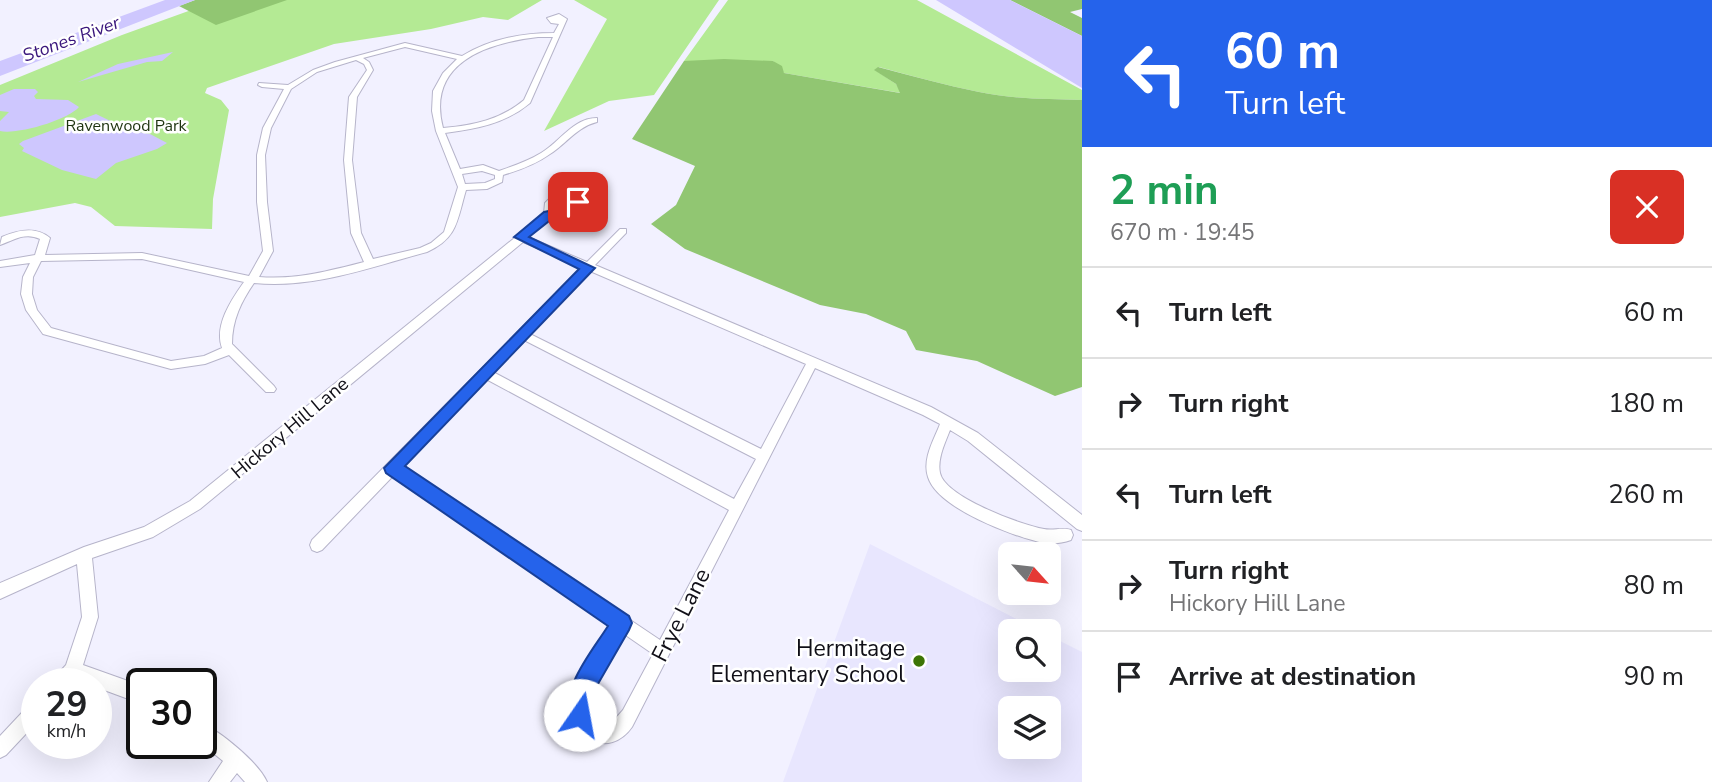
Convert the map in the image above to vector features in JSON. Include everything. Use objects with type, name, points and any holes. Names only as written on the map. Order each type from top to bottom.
[{"type":"street","points":[[440,131],[490,123],[520,108],[527,101],[562,22]]},
{"type":"street","points":[[0,264],[38,258],[142,256],[251,279],[278,282],[309,279],[422,250],[449,233],[462,187],[440,131],[435,97],[442,80],[463,58],[511,36],[556,34]]},
{"type":"street","points":[[270,390],[226,345],[226,329],[235,303],[262,265],[268,251],[262,202],[261,155],[267,128],[289,87],[315,71],[405,45],[463,58]]},
{"type":"street","points":[[357,58],[367,63],[370,70],[353,97],[348,160],[356,233],[370,262]]},
{"type":"street","points":[[262,85],[289,87]]},
{"type":"street","points":[[457,172],[483,168],[499,174],[535,160],[563,140],[581,122],[594,120]]},
{"type":"street","points":[[462,187],[494,184],[499,180],[499,174]]},
{"type":"street","name":"Hickory Hill Lane","points":[[0,591],[84,554],[148,532],[195,505],[549,215]]},
{"type":"street","points":[[317,545],[623,231]]},
{"type":"street","points":[[0,242],[22,233],[41,234],[46,240],[30,272],[27,288],[34,318],[47,331],[171,365],[205,360],[230,350]]},
{"type":"street","points":[[520,237],[927,411],[973,437],[1001,457],[1082,524]]},
{"type":"street","points":[[523,335],[763,456]]},
{"type":"street","name":"Frye Lane","points":[[621,623],[579,699],[580,715],[587,726],[600,735],[610,735],[623,727],[812,363]]},
{"type":"street","points":[[485,373],[736,507]]},
{"type":"street","points":[[947,422],[933,463],[935,479],[941,489],[954,498],[1025,531],[1047,537],[1066,535]]},
{"type":"street","points":[[392,468],[663,651]]},
{"type":"street","points":[[74,668],[90,617],[84,554]]},
{"type":"street","points":[[0,749],[21,726]]},
{"type":"street","points":[[217,744],[258,782]]},
{"type":"street","points":[[218,782],[236,759]]},
{"type":"shaded area","name":"Hermitage Elementary School","points":[[870,544],[1017,619],[998,619],[998,682],[1061,682],[1061,642],[1082,652],[1082,782],[783,782]]},
{"type":"green space","points":[[195,0],[287,0],[216,25],[179,6]]},
{"type":"green space","name":"Ravenwood Park","points":[[219,0],[542,0],[508,20],[483,17],[431,29],[334,44],[207,88],[205,93],[221,100],[229,110],[213,199],[212,229],[115,226],[91,207],[75,203],[0,217],[0,85],[122,35]]},
{"type":"green space","points":[[574,0],[719,0],[654,95],[609,101],[544,131],[607,19]]},
{"type":"green space","points":[[728,0],[917,0],[1082,90],[1082,100],[992,94],[879,67],[875,70],[896,84],[901,93],[784,73],[773,61],[684,61]]},
{"type":"green space","points":[[1010,0],[1082,0],[1082,9],[1070,12],[1082,18],[1082,36]]},
{"type":"green space","points":[[684,61],[773,61],[782,66],[784,73],[900,93],[896,84],[874,70],[878,67],[992,94],[1082,100],[1082,387],[1055,396],[977,361],[916,350],[906,331],[866,314],[820,305],[685,249],[651,224],[676,205],[695,166],[632,139]]},
{"type":"water","name":"Stones River","points":[[165,0],[195,0],[0,76],[0,61]]},
{"type":"water","points":[[936,0],[1010,0],[1082,36],[1082,88]]},
{"type":"water","points":[[173,52],[162,61],[147,62],[78,82],[118,64]]},
{"type":"water","points":[[14,89],[35,89],[38,92],[34,96],[36,99],[68,100],[79,107],[64,117],[42,125],[18,131],[0,131],[0,121],[9,112],[0,111],[0,95]]},
{"type":"water","points":[[96,114],[129,130],[150,134],[167,143],[116,163],[96,179],[62,170],[22,151],[24,148],[19,144],[23,141]]},
{"type":"place","name":"Hermitage Elementary School","points":[[919,661]]},
{"type":"route","points":[[578,202],[567,211],[549,215],[520,237],[588,268],[392,468],[621,623],[583,688],[579,699],[580,715]]}]
